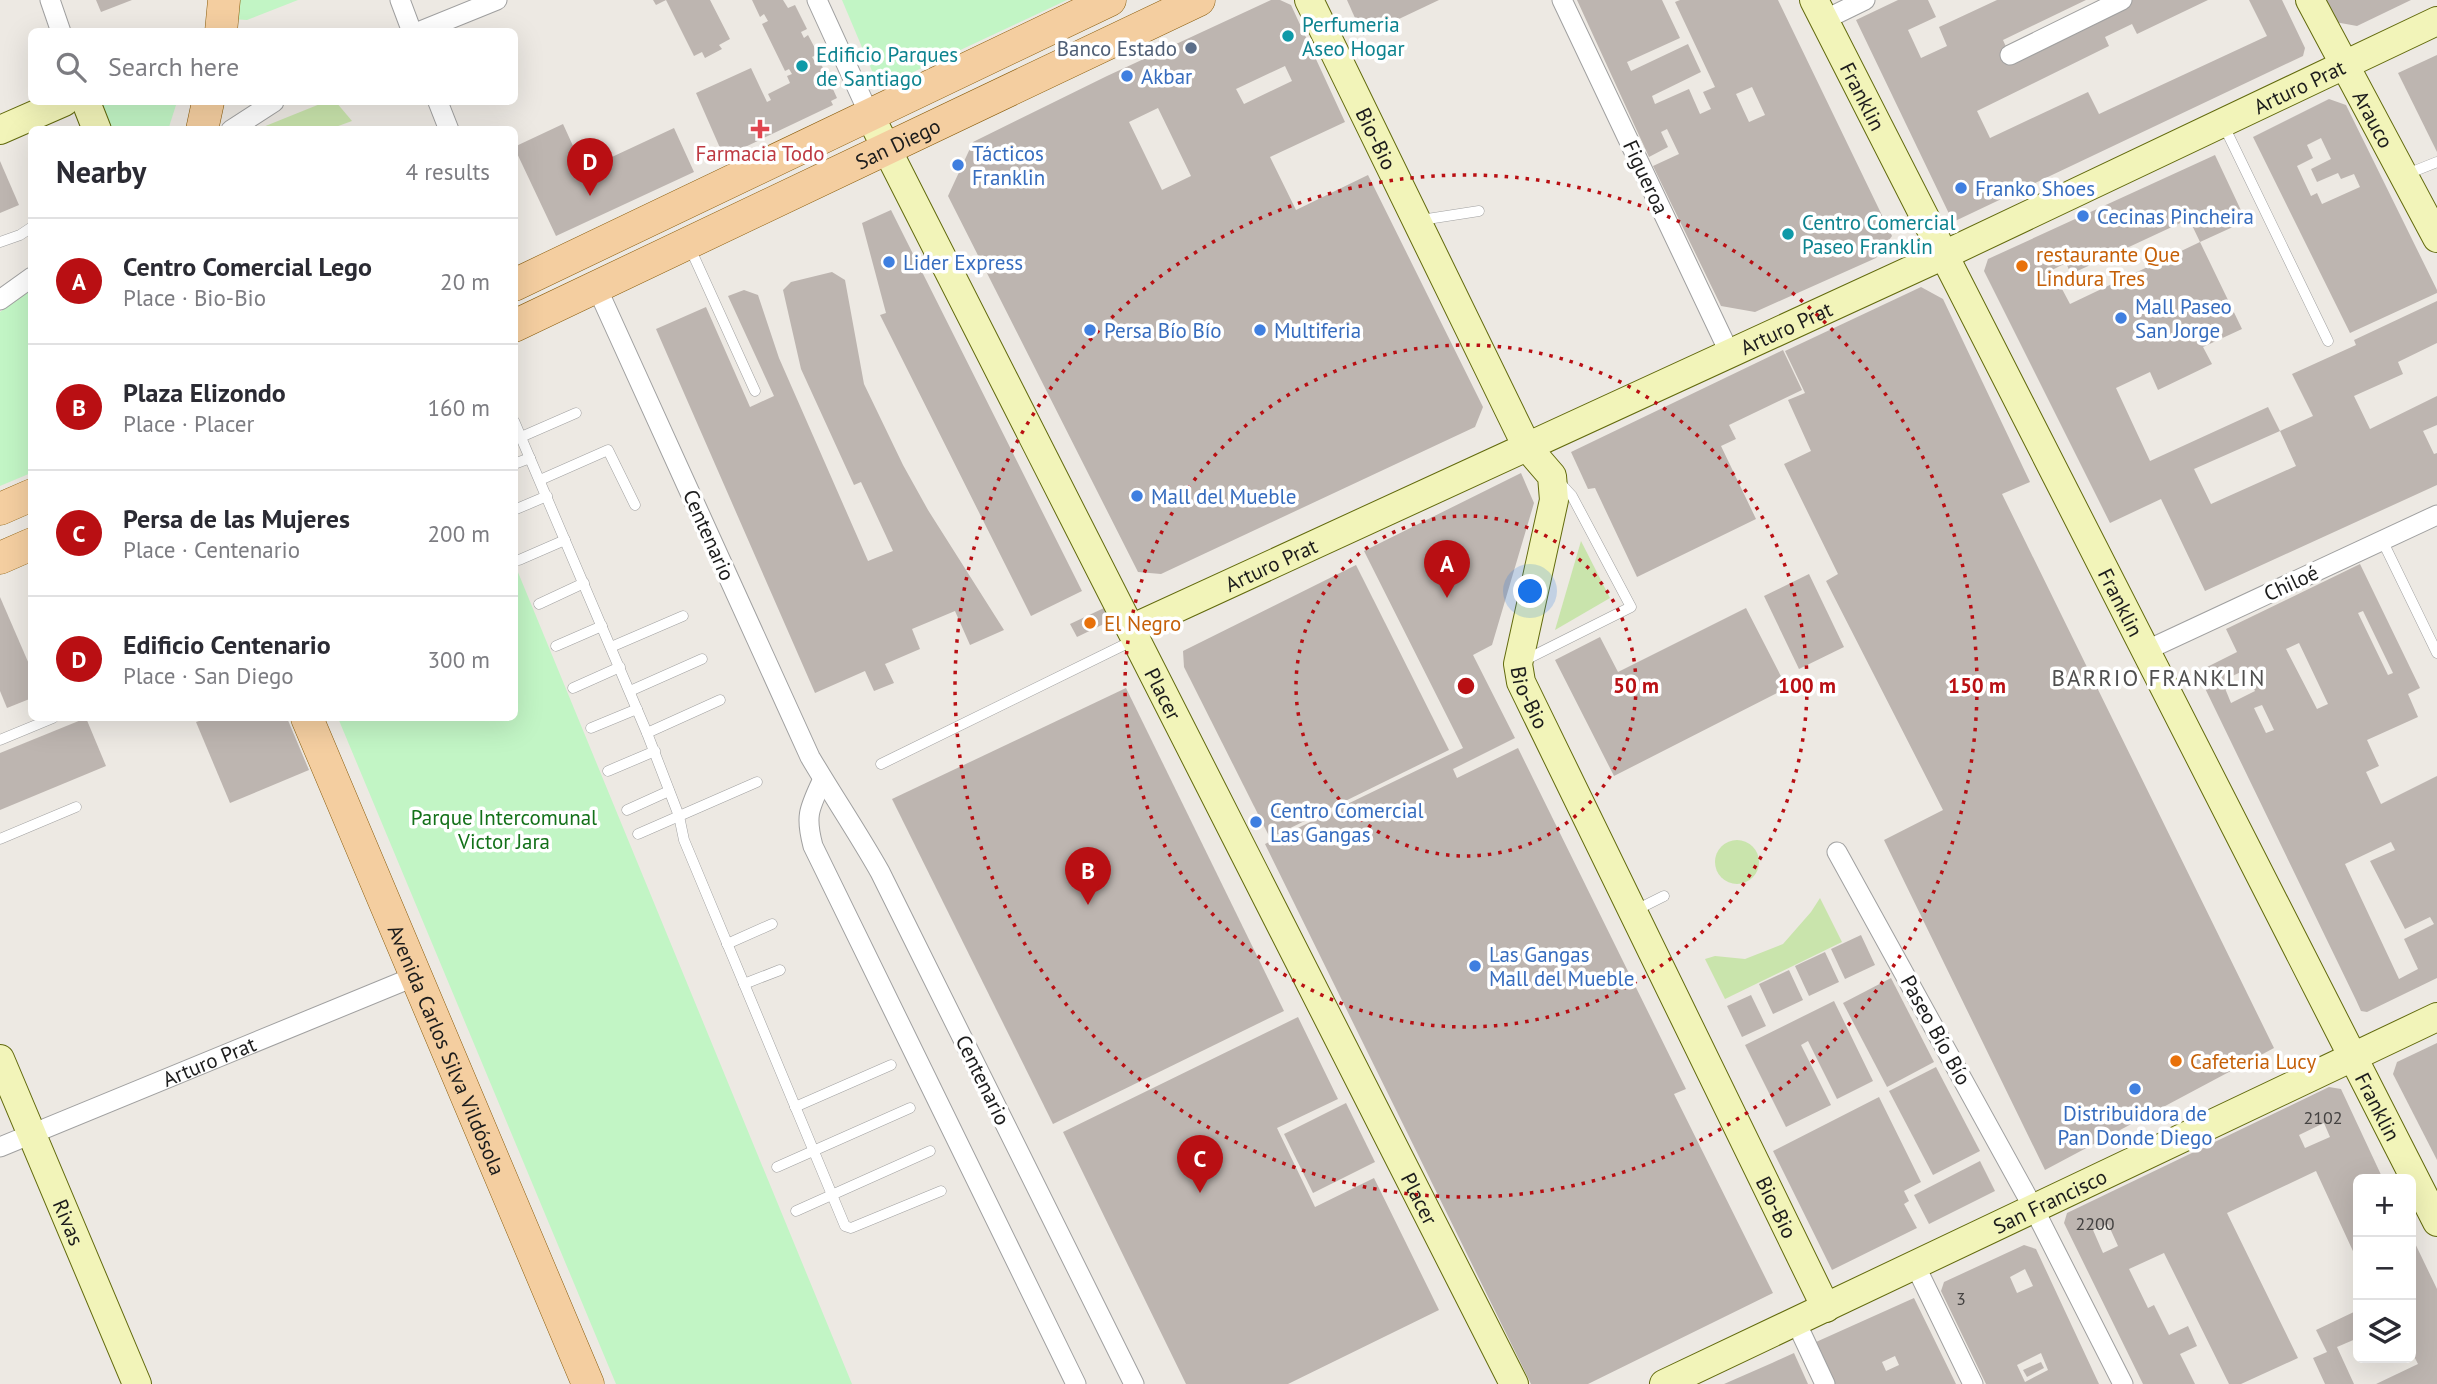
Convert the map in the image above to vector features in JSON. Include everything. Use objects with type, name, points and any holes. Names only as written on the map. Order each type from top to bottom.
[{"type":"main road","points":[[221,28],[224,0]]},
{"type":"main road","name":"San Diego","points":[[518,283],[1110,0]]},
{"type":"main road","name":"San Diego","points":[[518,324],[1199,0]]},
{"type":"main road","points":[[203,126],[207,105]]},
{"type":"main road","points":[[0,509],[28,497]]},
{"type":"main road","points":[[0,558],[28,546]]},
{"type":"main road","name":"Avenida Carlos Silva Vildósola","points":[[308,721],[588,1384]]},
{"type":"street","points":[[50,0],[60,28]]},
{"type":"street","points":[[400,0],[410,28]]},
{"type":"street","points":[[428,28],[496,0]]},
{"type":"street","name":"Placer","points":[[817,0],[887,150],[1514,1384]]},
{"type":"street","name":"Bio-Bio","points":[[1309,0],[1527,447],[1552,476],[1553,500],[1518,664],[1521,682],[1826,1308]]},
{"type":"street","name":"Figueroa","points":[[1562,0],[1730,354]]},
{"type":"street","name":"Franklin","points":[[1865,0],[1819,10],[2351,1058],[2437,1222]]},
{"type":"street","points":[[2010,55],[2122,0]]},
{"type":"street","name":"Arauco","points":[[2310,0],[2437,238]]},
{"type":"street","name":"Arturo Prat","points":[[1133,634],[1527,447],[2223,124],[2344,63],[2437,21]]},
{"type":"street","points":[[0,130],[57,105]]},
{"type":"street","points":[[87,105],[95,126]]},
{"type":"street","points":[[237,126],[269,105]]},
{"type":"street","points":[[439,105],[447,126]]},
{"type":"street","points":[[0,300],[28,280]]},
{"type":"street","name":"Centenario","points":[[597,288],[822,781],[848,815],[880,872],[1134,1384]]},
{"type":"street","name":"Chiloé","points":[[2145,651],[2437,515]]},
{"type":"street","points":[[822,781],[811,804],[807,825],[813,846],[1076,1384]]},
{"type":"street","name":"Paseo Bío Bío","points":[[1837,852],[2034,1209]]},
{"type":"street","name":"Arturo Prat","points":[[0,1147],[416,976]]},
{"type":"street","name":"San Francisco","points":[[1664,1384],[2437,1017]]},
{"type":"street","name":"Rivas","points":[[0,1059],[136,1384]]},
{"type":"street","points":[[2034,1209],[2123,1384]]},
{"type":"street","points":[[1915,1265],[1973,1384]]},
{"type":"street","points":[[1796,1322],[1825,1384]]},
{"type":"lane","points":[[2223,124],[2328,341]]},
{"type":"lane","points":[[2404,176],[2437,162]]},
{"type":"lane","points":[[1417,221],[1479,211]]},
{"type":"lane","points":[[0,242],[28,230]]},
{"type":"lane","points":[[688,244],[755,391]]},
{"type":"lane","points":[[521,438],[576,413]]},
{"type":"lane","points":[[518,431],[648,733],[679,816],[684,840],[845,1226],[849,1228],[942,1191]]},
{"type":"lane","points":[[540,480],[608,450],[635,505]]},
{"type":"lane","points":[[518,462],[530,458]]},
{"type":"lane","points":[[1518,664],[1631,607],[1572,496],[1552,476]]},
{"type":"lane","points":[[518,508],[547,496]]},
{"type":"lane","points":[[519,560],[565,540]]},
{"type":"lane","points":[[2382,540],[2437,653]]},
{"type":"lane","points":[[539,604],[584,583]]},
{"type":"lane","points":[[611,648],[684,616]]},
{"type":"lane","points":[[556,646],[602,626]]},
{"type":"lane","points":[[881,764],[1133,634]]},
{"type":"lane","points":[[630,691],[702,659]]},
{"type":"lane","points":[[573,688],[620,667]]},
{"type":"lane","points":[[648,733],[720,700]]},
{"type":"lane","points":[[591,728],[637,709]]},
{"type":"lane","points":[[0,740],[45,721]]},
{"type":"lane","points":[[608,771],[655,751]]},
{"type":"lane","points":[[638,834],[757,782]]},
{"type":"lane","points":[[627,810],[669,791]]},
{"type":"lane","points":[[0,839],[76,807]]},
{"type":"lane","points":[[1633,912],[1664,896]]},
{"type":"lane","points":[[727,944],[772,924]]},
{"type":"lane","points":[[744,984],[780,970]]},
{"type":"lane","points":[[795,1107],[891,1065]]},
{"type":"lane","points":[[777,1167],[910,1108]]},
{"type":"lane","points":[[796,1211],[930,1151]]},
{"type":"green space","points":[[233,0],[298,0],[247,20],[232,19]]},
{"type":"green space","points":[[842,0],[1067,0],[892,82],[875,78]]},
{"type":"green space","points":[[94,105],[176,105],[169,126],[103,126]]},
{"type":"green space","points":[[318,105],[339,105],[352,121],[338,126],[265,126]]},
{"type":"green space","points":[[28,291],[28,474],[0,486],[0,312]]},
{"type":"green space","points":[[1581,541],[1610,598],[1555,630]]},
{"type":"green space","name":"Parque Intercomunal Victor Jara","points":[[518,572],[852,1384],[616,1384],[339,721],[518,721]]},
{"type":"green space","points":[[1737,840],[1746,841],[1753,846],[1758,853],[1758,871],[1753,878],[1746,883],[1737,884],[1728,883],[1721,878],[1716,871],[1715,862],[1716,853],[1721,846],[1728,841]]},
{"type":"green space","points":[[1820,898],[1842,942],[1725,999],[1705,959],[1715,956],[1745,959],[1783,944]]},
{"type":"building","points":[[96,0],[132,0],[101,12]]},
{"type":"building","points":[[653,0],[666,0],[656,5]]},
{"type":"building","points":[[666,0],[710,0],[730,39],[719,45],[722,49],[705,58],[702,52],[694,56]]},
{"type":"building","points":[[752,0],[783,0],[788,8],[795,5],[807,29],[801,32],[804,38],[808,35],[818,54],[812,57],[815,62],[819,60],[830,82],[824,85],[827,90],[832,87],[837,98],[831,101],[833,105],[724,157],[696,93],[751,68],[767,102],[771,100],[768,94],[790,83],[787,76],[792,74],[789,69],[785,71],[762,24],[768,21],[764,14],[760,17]]},
{"type":"building","points":[[1271,0],[1280,0],[1291,5],[1345,122],[1270,157],[1296,210],[1368,175],[1483,407],[1475,427],[1161,574],[1138,572],[948,196],[973,142]],"holes":[[[1285,66],[1292,81],[1244,104],[1236,89]],[[1158,108],[1191,176],[1162,190],[1129,122]]]},
{"type":"building","points":[[1347,0],[1439,0],[1363,36]]},
{"type":"building","points":[[1577,0],[1662,0],[1680,38],[1627,62],[1631,71],[1688,44],[1701,72],[1652,96],[1655,104],[1689,89],[1700,114],[1711,109],[1703,92],[1715,87],[1675,2],[1778,0],[1892,236],[1876,258],[1755,312],[1721,306],[1653,166],[1679,154],[1667,129],[1661,132],[1668,147],[1649,157]],"holes":[[[1752,87],[1765,115],[1749,122],[1736,94]]]},
{"type":"building","points":[[1898,0],[1928,0],[1936,17],[1908,30],[1921,58],[1947,46],[1939,27],[1997,0],[2086,0],[2003,40],[2011,58],[2129,0],[2208,0],[2137,34],[2132,24],[2105,37],[2109,46],[1977,111],[1990,138],[2088,92],[2099,114],[2267,36],[2249,0],[2282,0],[2305,48],[2303,56],[1953,222],[1856,20]]},
{"type":"building","points":[[2324,0],[2411,0],[2357,26],[2335,22]]},
{"type":"building","points":[[2437,55],[2437,152],[2398,73]]},
{"type":"building","points":[[2329,99],[2346,105],[2437,293],[2350,333],[2253,137]],"holes":[[[2321,138],[2331,159],[2311,169],[2317,182],[2338,173],[2341,179],[2354,174],[2360,187],[2322,204],[2317,193],[2311,196],[2297,166],[2313,158],[2307,145]]]},
{"type":"building","points":[[563,124],[584,170],[674,128],[694,172],[556,236],[518,155],[518,145]]},
{"type":"building","points":[[2215,155],[2246,221],[2200,242],[2242,329],[2203,347],[2212,364],[2158,390],[2150,372],[2116,388],[2150,461],[2268,407],[2280,431],[2313,416],[2292,374],[2356,345],[2354,340],[2437,301],[2437,343],[2398,362],[2403,374],[2354,396],[2370,429],[2437,396],[2437,425],[2423,431],[2434,454],[2437,453],[2437,485],[2205,591],[2161,499],[2110,523],[1984,271],[1988,259]],"holes":[[[2189,219],[2200,242],[2070,304],[2052,270],[2066,263],[2071,274]],[[2280,431],[2296,466],[2211,504],[2194,469]]]},
{"type":"building","points":[[0,161],[19,205],[0,213]]},
{"type":"building","points":[[891,210],[1082,591],[1031,616],[880,315],[886,313],[862,223]]},
{"type":"building","points":[[832,272],[845,280],[864,384],[928,510],[1004,630],[970,645],[955,611],[912,629],[920,649],[885,664],[894,683],[874,691],[865,671],[815,693],[656,329],[706,307],[750,407],[774,396],[728,296],[744,290],[758,295],[779,358],[868,561],[893,551],[861,482],[854,485],[801,369],[783,290],[791,282]]},
{"type":"building","points":[[1921,287],[1943,299],[2030,482],[2002,494],[2274,1048],[2045,1170],[1884,840],[1943,810],[1826,581],[1838,574],[1784,464],[1811,451],[1788,400],[1805,393],[1785,351]]},
{"type":"building","points":[[1783,350],[1802,390],[1729,425],[1736,439],[1721,446],[1756,519],[1637,577],[1595,488],[1588,489],[1571,452]]},
{"type":"building","name":"Las Gangas Mall del Mueble","points":[[1521,473],[1534,503],[1492,645],[1473,655],[1515,738],[1453,769],[1457,778],[1518,748],[1686,1089],[1674,1094],[1773,1293],[1588,1384],[1531,1384],[1265,844],[1463,748],[1364,551]]},
{"type":"building","points":[[2360,564],[2420,688],[2408,694],[2418,717],[2367,740],[2379,766],[2366,772],[2381,804],[2437,776],[2437,978],[2367,1012],[2361,1011],[2201,680],[2207,667],[2237,652],[2226,629]],"holes":[[[2363,611],[2393,673],[2388,675],[2358,613]],[[2299,643],[2328,704],[2317,709],[2286,649]],[[2245,670],[2255,691],[2231,703],[2222,681]],[[2262,705],[2274,730],[2266,733],[2254,708]],[[2391,842],[2395,850],[2370,861],[2405,929],[2430,917],[2434,924],[2404,939],[2418,969],[2399,979],[2345,864]]]},
{"type":"building","points":[[1356,565],[1449,750],[1270,838],[1184,667],[1183,651]]},
{"type":"building","points":[[1809,574],[1844,647],[1799,669],[1764,596]]},
{"type":"building","points":[[0,597],[28,662],[28,700],[7,708],[0,691]]},
{"type":"building","name":"El Negro","points":[[1104,608],[1110,621],[1077,637],[1070,624]]},
{"type":"building","points":[[1746,608],[1787,688],[1614,776],[1555,660],[1600,637],[1618,672]]},
{"type":"building","points":[[1126,688],[1284,1011],[1053,1124],[892,799]]},
{"type":"building","points":[[79,721],[87,721],[106,766],[0,810],[0,753]]},
{"type":"building","points":[[288,721],[309,770],[230,803],[196,722]]},
{"type":"building","points":[[1861,935],[1875,965],[1845,979],[1831,949]]},
{"type":"building","points":[[1825,952],[1839,982],[1809,996],[1795,966]]},
{"type":"building","points":[[1789,970],[1803,1000],[1773,1014],[1759,984]]},
{"type":"building","points":[[1891,978],[1934,1062],[1887,1087],[1843,1003]]},
{"type":"building","points":[[1751,995],[1766,1026],[1742,1037],[1727,1006]]},
{"type":"building","points":[[1834,1001],[1873,1081],[1837,1099],[1808,1041],[1801,1045],[1831,1105],[1786,1127],[1745,1045]]},
{"type":"building","points":[[1298,1017],[1338,1099],[1277,1128],[1315,1207],[1374,1178],[1439,1310],[1288,1384],[1186,1384],[1063,1132]]},
{"type":"building","points":[[2437,1043],[2437,1160],[2393,1074],[2397,1062]]},
{"type":"building","points":[[1936,1067],[1980,1151],[1933,1175],[1889,1091]]},
{"type":"building","points":[[2329,1087],[2341,1089],[2381,1174],[2353,1174],[2353,1251],[2316,1171],[2227,1213],[2298,1358],[2241,1384],[2229,1384],[2164,1253],[2129,1269],[2148,1308],[2154,1305],[2169,1335],[2188,1326],[2197,1346],[2180,1354],[2195,1384],[2143,1384],[2064,1223],[2067,1213]],"holes":[[[2324,1123],[2330,1137],[2305,1148],[2299,1135]],[[2108,1224],[2118,1246],[2103,1253],[2093,1230]]]},
{"type":"building","points":[[1879,1097],[1921,1182],[1904,1191],[1909,1201],[1904,1204],[1917,1228],[1832,1270],[1773,1151]]},
{"type":"building","points":[[1346,1103],[1375,1162],[1313,1193],[1284,1134]]},
{"type":"building","points":[[1980,1161],[1995,1191],[1929,1224],[1914,1195]]},
{"type":"building","points":[[2024,1245],[2036,1249],[2099,1384],[1986,1384],[1941,1291],[1944,1282]],"holes":[[[2025,1269],[2033,1286],[2017,1293],[2010,1277]],[[2041,1353],[2048,1370],[2025,1382],[2017,1365]]]},
{"type":"building","points":[[2416,1245],[2437,1289],[2437,1384],[2376,1384],[2418,1364]]},
{"type":"building","points":[[1914,1298],[1956,1384],[1835,1384],[1816,1342]],"holes":[[[1895,1356],[1899,1365],[1886,1371],[1882,1362]]]},
{"type":"building","points":[[2353,1312],[2353,1340],[2337,1347],[2354,1384],[2325,1384],[2313,1358],[2327,1352],[2316,1330]]},
{"type":"building","points":[[1794,1353],[1808,1384],[1724,1384],[1772,1363]]},
{"type":"building","points":[[2041,1362],[2044,1368],[2027,1377],[2023,1370]]},
{"type":"place","name":"Perfumeria Aseo Hogar","points":[[1288,36]]},
{"type":"place","name":"Banco Estado","points":[[1191,48]]},
{"type":"place","name":"Edificio Parques de Santiago","points":[[802,66]]},
{"type":"place","name":"Akbar","points":[[1127,76]]},
{"type":"place","name":"Farmacia Todo","points":[[760,129]]},
{"type":"place","name":"Tácticos Franklin","points":[[958,165]]},
{"type":"place","name":"Franko Shoes","points":[[1961,188]]},
{"type":"place","name":"Edificio Centenario","points":[[590,196]]},
{"type":"place","name":"Cecinas Pincheira","points":[[2083,216]]},
{"type":"place","name":"Centro Comercial Paseo Franklin","points":[[1788,234]]},
{"type":"place","name":"Lider Express","points":[[889,262]]},
{"type":"place","name":"restaurante Que Lindura Tres","points":[[2022,266]]},
{"type":"place","name":"Mall Paseo San Jorge","points":[[2121,318]]},
{"type":"place","name":"Persa Bío Bío","points":[[1090,330]]},
{"type":"place","name":"Multiferia","points":[[1260,330]]},
{"type":"place","name":"Mall del Mueble","points":[[1137,496]]},
{"type":"place","name":"Centro Comercial Lego","points":[[1447,598]]},
{"type":"place","name":"El Negro","points":[[1090,623]]},
{"type":"place","name":"Centro Comercial Las Gangas","points":[[1256,822]]},
{"type":"place","name":"Plaza Elizondo","points":[[1088,905]]},
{"type":"place","name":"Las Gangas Mall del Mueble","points":[[1475,966]]},
{"type":"place","name":"Cafeteria Lucy","points":[[2176,1061]]},
{"type":"place","name":"Distribuidora de Pan Donde Diego","points":[[2135,1089]]},
{"type":"place","name":"Persa de las Mujeres","points":[[1200,1193]]},
{"type":"district","name":"BARRIO FRANKLIN","points":[[2159,677]]}]
